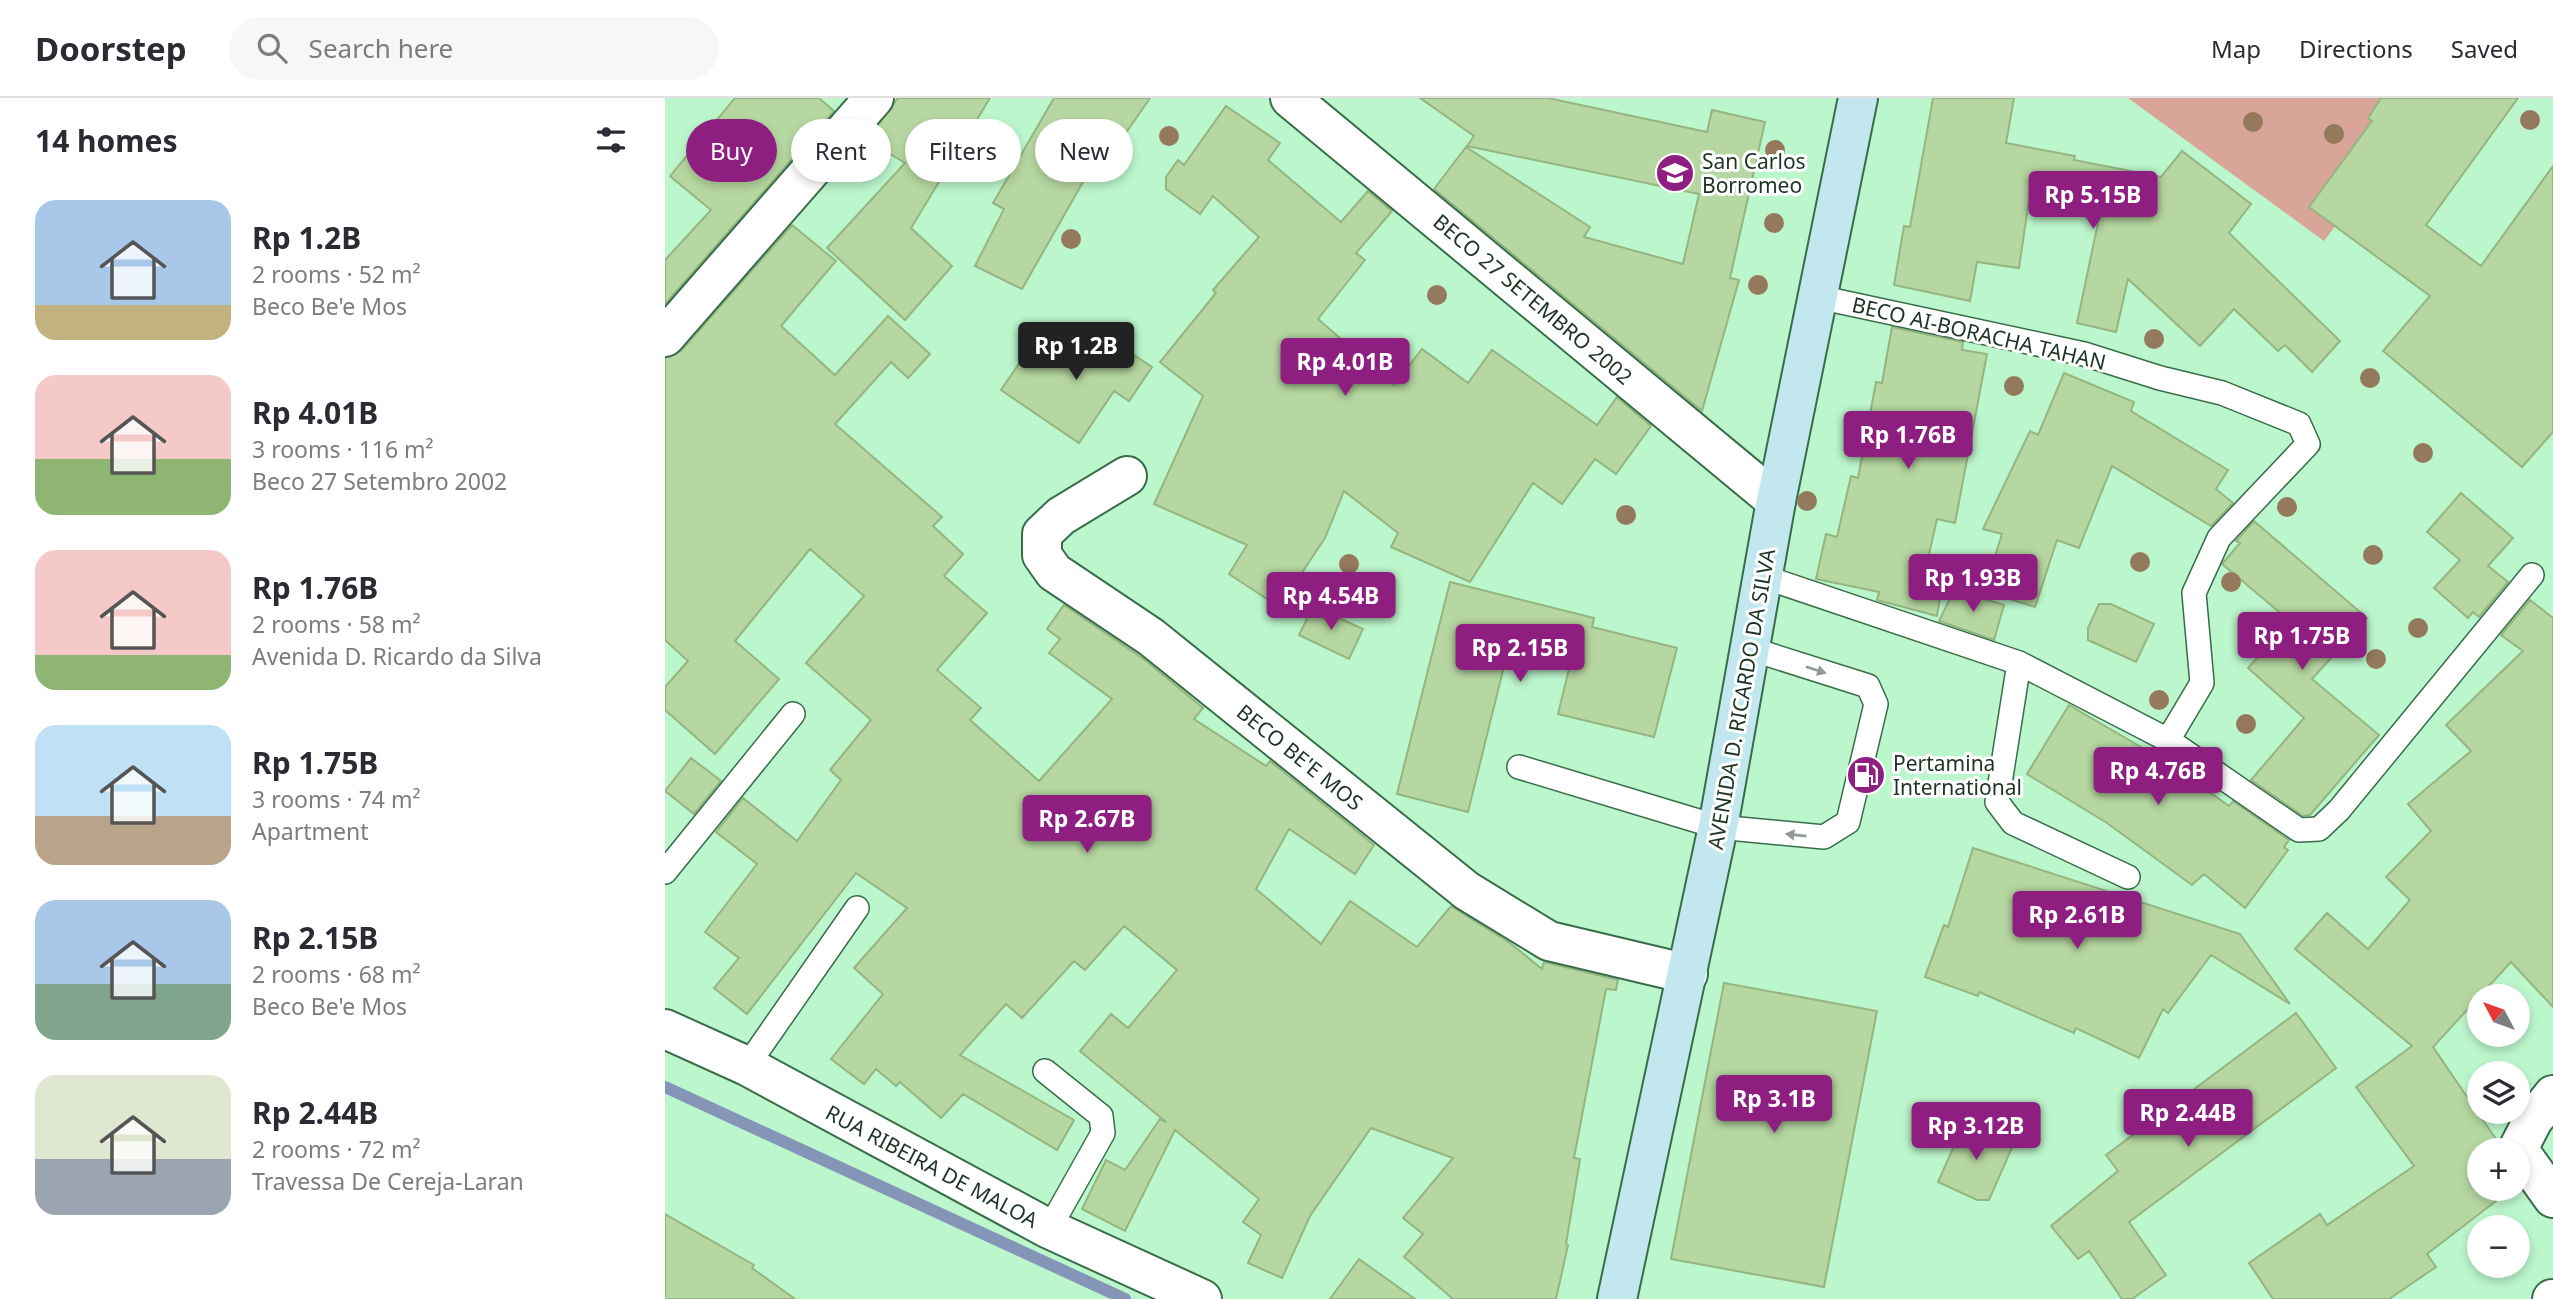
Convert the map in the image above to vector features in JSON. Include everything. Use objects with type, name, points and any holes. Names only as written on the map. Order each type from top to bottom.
[{"type":"main road","name":"AVENIDA D. RICARDO DA SILVA","points":[[1617,1299],[1688,974],[1765,577],[1776,501],[1858,98]]},
{"type":"street","points":[[665,337],[874,98]]},
{"type":"street","name":"BECO 27 SETEMBRO 2002","points":[[1290,98],[1776,501]]},
{"type":"street","name":"BECO BE'E MOS","points":[[1127,475],[1062,516],[1042,534],[1042,555],[1054,572],[1151,637],[1467,891],[1549,941],[1688,974]]},
{"type":"street","name":"RUA RIBEIRA DE MALOA","points":[[665,1029],[747,1066],[1049,1229],[1202,1299]]},
{"type":"street","points":[[2553,1095],[2533,1120],[2518,1149],[2553,1198]]},
{"type":"lane","name":"BECO AI-BORACHA TAHAN","points":[[1818,298],[2084,354],[2160,378],[2222,393],[2298,424],[2308,444],[2219,538],[2194,593],[2202,683],[2168,740]]},
{"type":"lane","points":[[1765,577],[2019,663],[2168,740],[2299,830],[2319,829],[2339,810],[2532,575]]},
{"type":"lane","points":[[1519,767],[1717,827],[1824,837],[1848,822],[1876,704],[1868,686],[1751,649]]},
{"type":"lane","points":[[2019,663],[1997,802],[2013,823],[2127,877]]},
{"type":"lane","points":[[665,872],[793,714]]},
{"type":"lane","points":[[747,1066],[857,908]]},
{"type":"lane","points":[[1045,1071],[1101,1116],[1103,1133],[1049,1229]]},
{"type":"shaded area","points":[[2128,98],[2430,98],[2324,241]]},
{"type":"building","points":[[735,98],[819,98],[834,111],[827,119],[791,119],[791,160],[777,176],[777,119],[718,119]]},
{"type":"building","points":[[898,98],[990,98],[977,119],[905,119],[905,163],[891,155],[891,119],[882,119]]},
{"type":"building","points":[[1054,98],[1150,98],[1133,123],[1133,119],[1042,119]]},
{"type":"building","points":[[1420,98],[1548,98],[1707,132],[1712,110],[1765,122],[1730,278],[1739,280],[1702,411],[1434,189],[1466,147],[1590,227],[1584,237],[1683,264],[1699,194],[1467,146],[1474,136]]},
{"type":"building","points":[[1933,98],[2014,98],[2006,143],[2075,156],[2074,160],[2161,177],[2182,151],[2251,204],[2229,233],[2340,341],[2312,372],[2285,345],[2278,351],[2234,309],[2200,346],[2128,279],[2116,332],[2077,323],[2098,213],[2029,200],[2019,268],[1977,262],[1970,301],[1894,285],[1904,226],[1910,227]]},
{"type":"building","points":[[2381,98],[2518,98],[2426,225],[2481,266],[2553,166],[2553,432],[2522,467],[2383,351],[2430,296],[2309,207],[2372,121],[2368,118]]},
{"type":"building","points":[[1226,106],[1280,143],[1268,160],[1341,222],[1368,191],[1392,211],[1356,253],[1365,260],[1318,319],[1394,385],[1422,349],[1468,383],[1492,350],[1597,425],[1617,397],[1651,426],[1616,474],[1595,459],[1562,504],[1533,483],[1470,582],[1391,547],[1398,533],[1344,491],[1325,538],[1279,607],[1229,574],[1247,545],[1154,504],[1203,396],[1160,362],[1216,293],[1213,290],[1259,237],[1213,196],[1200,214],[1166,189],[1166,177],[1178,160],[1184,165]]},
{"type":"building","points":[[1035,131],[1035,182],[1083,182],[1022,289],[975,266],[1004,209],[993,203],[1005,182],[1021,182],[1021,155]]},
{"type":"building","points":[[686,157],[686,182],[772,182],[665,304],[665,260],[711,210],[670,176]]},
{"type":"building","points":[[905,163],[905,182],[939,182],[911,228],[952,266],[905,320],[827,248],[888,182],[891,182],[891,178]]},
{"type":"building","points":[[792,225],[836,261],[781,326],[835,375],[888,316],[930,354],[908,378],[891,362],[835,424],[942,517],[933,526],[963,554],[944,576],[987,613],[937,670],[981,708],[970,720],[1039,781],[1112,699],[1049,653],[1060,639],[1047,629],[1064,605],[1145,660],[1203,708],[1194,719],[1266,766],[1270,761],[1374,845],[1355,874],[1289,829],[1256,889],[1321,944],[1350,901],[1417,947],[1451,906],[1510,943],[1542,969],[1544,962],[1618,980],[1616,990],[1606,989],[1574,1158],[1580,1159],[1566,1244],[1568,1245],[1556,1299],[1453,1299],[1404,1257],[1423,1234],[1403,1218],[1453,1158],[1371,1128],[1310,1216],[1282,1278],[1248,1263],[1261,1235],[1243,1222],[1259,1199],[1175,1130],[1125,1231],[1082,1209],[1106,1160],[1125,1170],[1160,1119],[1166,1122],[1080,1051],[1111,1014],[1128,1028],[1177,970],[1124,926],[1085,970],[1074,961],[1022,1018],[1006,1004],[960,1055],[1074,1120],[1057,1150],[963,1094],[941,1118],[900,1082],[896,1086],[876,1069],[864,1084],[831,1059],[883,994],[854,968],[907,908],[856,873],[747,1014],[714,988],[739,958],[705,932],[757,864],[716,832],[743,798],[797,841],[841,780],[830,770],[871,720],[806,663],[864,596],[810,549],[735,641],[779,679],[715,754],[665,710],[665,687],[688,661],[665,640],[665,358],[681,351]]},
{"type":"building","points":[[1089,325],[1152,367],[1129,401],[1114,391],[1079,443],[1001,390],[1031,346],[1060,366]]},
{"type":"building","points":[[1892,327],[1963,342],[1962,350],[1987,354],[1955,523],[1937,519],[1923,580],[1942,586],[1937,616],[1877,600],[1879,592],[1816,579],[1826,534],[1837,537],[1851,476],[1858,478],[1876,382],[1882,383]]},
{"type":"building","points":[[2064,373],[2134,402],[2131,411],[2228,470],[2216,489],[2233,503],[2211,526],[2112,466],[2079,548],[2057,540],[2035,607],[1984,591],[2002,534],[1983,529],[2030,431],[2038,435]]},
{"type":"building","points":[[2461,493],[2513,538],[2488,566],[2508,582],[2479,617],[2473,612],[2468,618],[2434,588],[2460,560],[2427,532]]},
{"type":"building","points":[[2254,521],[2367,618],[2312,679],[2379,735],[2310,815],[2303,816],[2251,780],[2304,718],[2248,668],[2290,621],[2222,564],[2240,543],[2236,541]]},
{"type":"building","points":[[1450,582],[1594,618],[1592,627],[1677,648],[1654,737],[1558,714],[1571,661],[1509,646],[1468,812],[1397,794]]},
{"type":"building","points":[[1954,590],[2004,605],[1994,640],[1939,621]]},
{"type":"building","points":[[2530,600],[2553,618],[2553,1007],[2511,962],[2491,984],[2467,984],[2467,1010],[2433,1047],[2467,1097],[2467,1124],[2486,1124],[2495,1138],[2467,1138],[2467,1201],[2496,1201],[2478,1215],[2467,1215],[2467,1223],[2427,1254],[2436,1267],[2389,1299],[2273,1299],[2249,1263],[2320,1214],[2327,1225],[2414,1166],[2356,1087],[2412,1046],[2295,949],[2327,913],[2368,949],[2410,900],[2386,877],[2431,831],[2408,804],[2471,751],[2446,725],[2523,651],[2501,635]]},
{"type":"building","points":[[2099,604],[2111,604],[2154,624],[2136,662],[2088,640],[2088,628]]},
{"type":"building","points":[[1313,606],[1363,629],[1349,659],[1299,635]]},
{"type":"building","points":[[2069,705],[2170,764],[2229,806],[2233,801],[2289,840],[2284,847],[2288,850],[2245,908],[2204,874],[2192,885],[2107,823],[2027,774]]},
{"type":"building","points":[[691,758],[721,781],[694,814],[665,791]]},
{"type":"building","points":[[1973,848],[2240,934],[2290,1004],[2211,955],[2168,1013],[2163,1009],[2139,1058],[2076,1028],[2074,1033],[1979,992],[1978,996],[1925,977],[1944,925],[1948,927]]},
{"type":"building","points":[[1724,983],[1877,1011],[1824,1287],[1671,1259]]},
{"type":"building","points":[[2296,1013],[2336,1068],[2129,1222],[2166,1275],[2132,1299],[2122,1299],[2089,1251],[2078,1259],[2051,1226],[2118,1171],[2106,1155]]},
{"type":"building","points":[[1965,1121],[2014,1143],[1989,1200],[1977,1200],[1938,1182]]},
{"type":"building","points":[[665,1214],[754,1265],[752,1268],[795,1299],[665,1299]]},
{"type":"building","points":[[1359,1259],[1415,1299],[1330,1299]]},
{"type":"waterway","points":[[665,1087],[1125,1299]]},
{"type":"place","name":"San Carlos Borromeo","points":[[1675,173]]},
{"type":"place","name":"Pertamina International","points":[[1866,775]]}]
